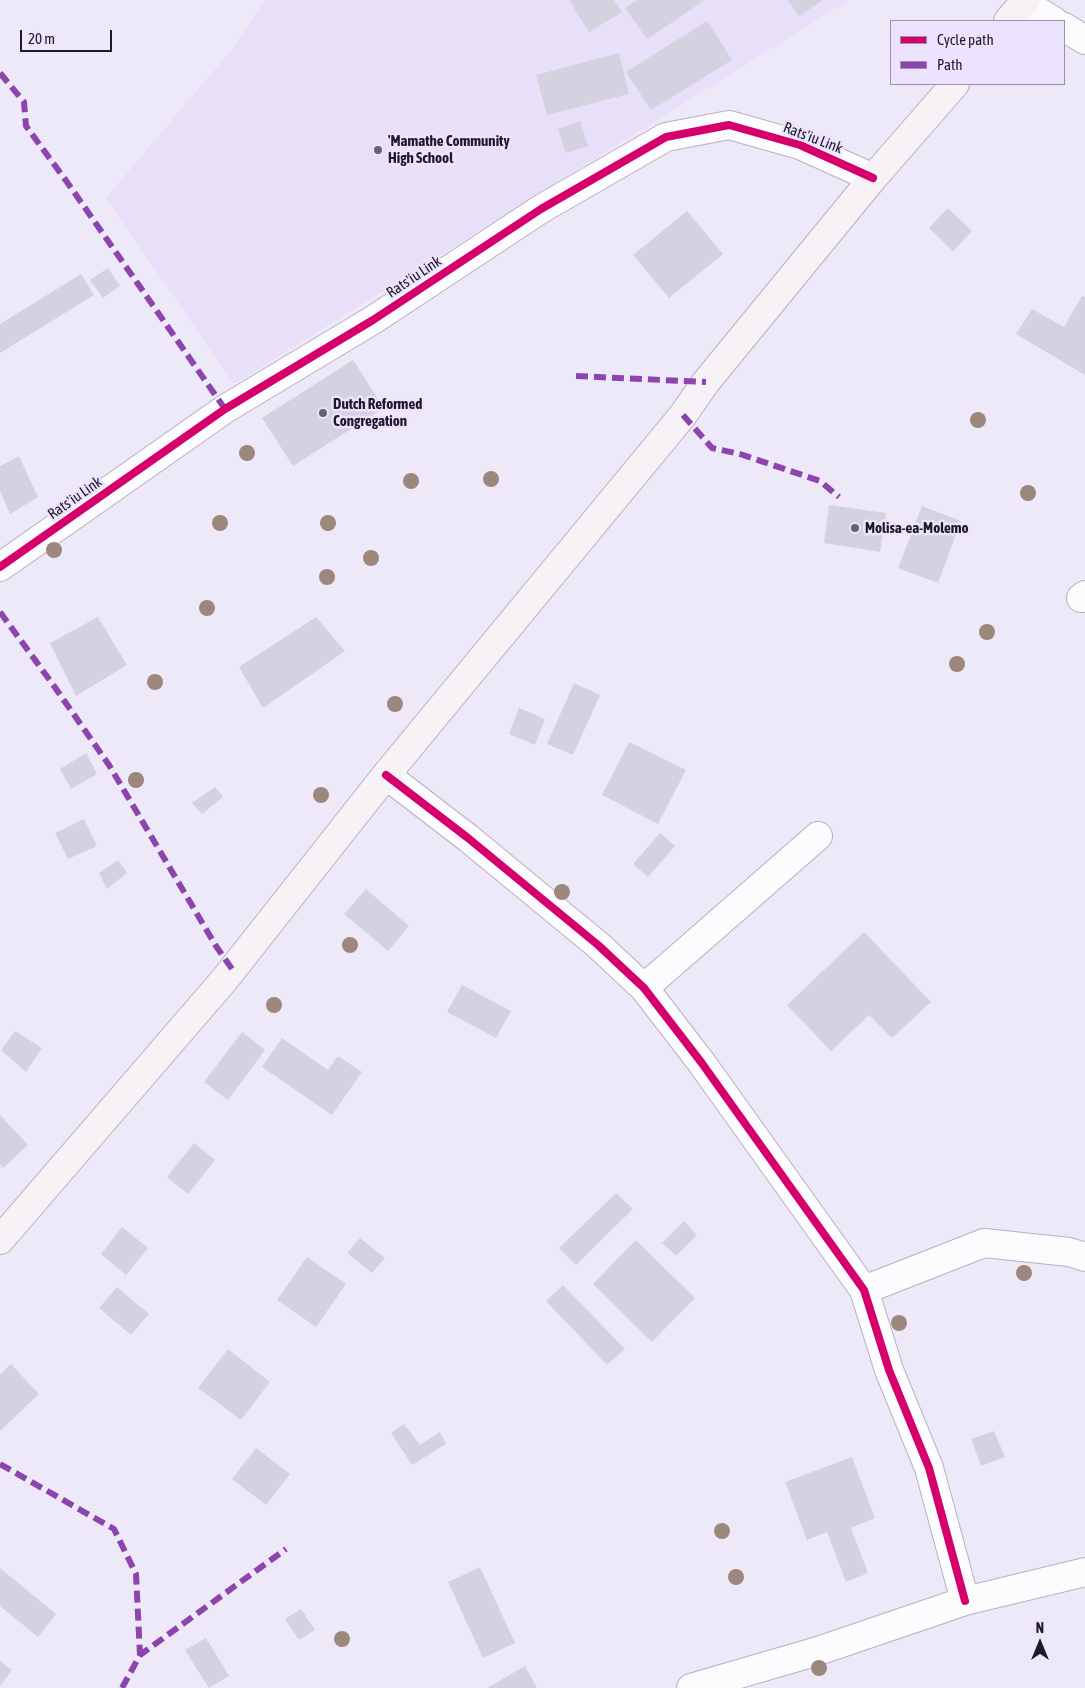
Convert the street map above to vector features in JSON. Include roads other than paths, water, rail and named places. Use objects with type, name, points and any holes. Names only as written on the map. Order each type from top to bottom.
[{"type":"main road","points":[[0,1240],[224,979],[386,776],[677,422],[706,382],[953,85]]},
{"type":"street","points":[[1019,8],[1051,20]]},
{"type":"street","points":[[1065,28],[1085,40]]},
{"type":"street","name":"Rats'iu Link","points":[[0,567],[225,409],[373,320],[541,209],[666,136],[729,125],[800,145],[874,178]]},
{"type":"street","points":[[386,776],[468,838],[598,945],[644,988],[701,1062],[864,1290],[889,1370],[929,1468],[965,1601]]},
{"type":"street","points":[[644,988],[818,836]]},
{"type":"street","points":[[864,1290],[984,1243],[1070,1252],[1085,1257]]},
{"type":"street","points":[[691,1688],[818,1651],[965,1601],[1085,1572]]},
{"type":"place","name":"'Mamathe Community High School","points":[[378,150]]},
{"type":"place","name":"Dutch Reformed Congregation","points":[[323,413]]},
{"type":"place","name":"Molisa-ea-Molemo","points":[[855,528]]}]
